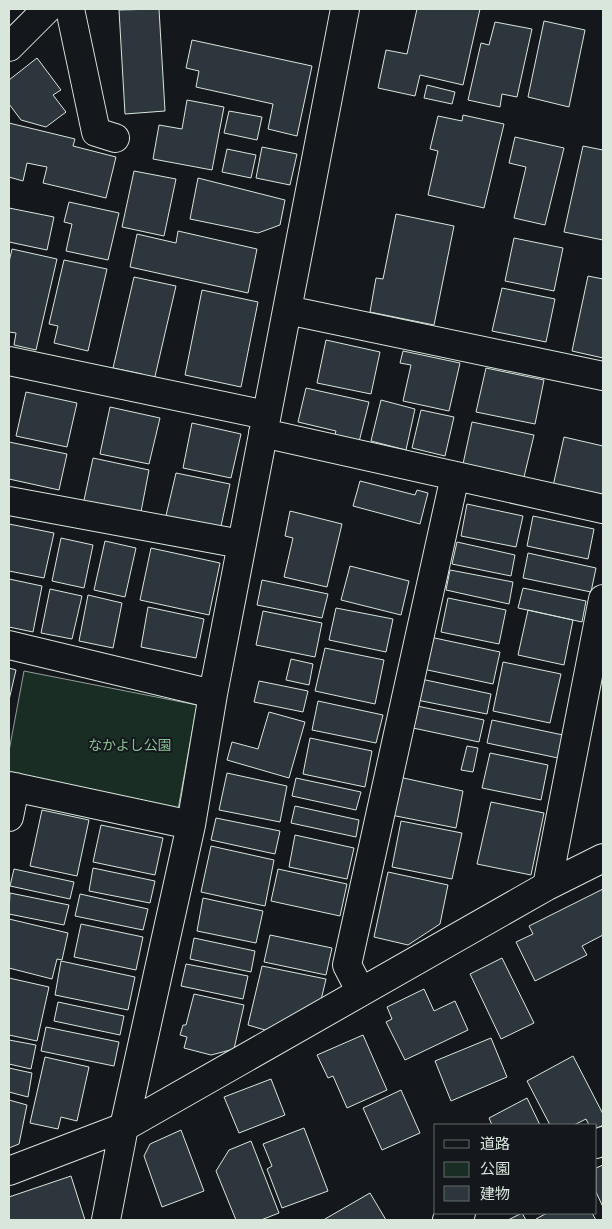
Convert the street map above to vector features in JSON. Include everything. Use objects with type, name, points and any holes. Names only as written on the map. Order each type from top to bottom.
[{"type":"street","points":[[9,47],[47,9]]},
{"type":"street","points":[[70,9],[96,132],[115,138]]},
{"type":"street","points":[[106,1220],[124,1127],[191,824],[241,544],[344,9]]},
{"type":"street","points":[[287,310],[603,376]]},
{"type":"street","points":[[9,361],[265,424],[455,476],[603,510]]},
{"type":"street","points":[[361,992],[347,966],[455,476]]},
{"type":"street","points":[[9,501],[241,544]]},
{"type":"street","points":[[547,886],[603,599]]},
{"type":"street","points":[[9,645],[213,694]]},
{"type":"street","points":[[9,817],[12,787],[191,824]]},
{"type":"street","points":[[9,1171],[124,1127],[547,886],[603,858]]},
{"type":"street","points":[[447,1220],[459,1214]]},
{"type":"green space","name":"なかよし公園","points":[[24,671],[197,705],[178,809],[9,773],[9,751]]},
{"type":"building","points":[[159,9],[165,111],[125,114],[119,10]]},
{"type":"building","points":[[417,9],[480,9],[463,85],[420,75],[415,96],[378,88],[386,50],[407,54]]},
{"type":"building","points":[[544,21],[585,30],[569,107],[528,97]]},
{"type":"building","points":[[495,22],[532,29],[517,97],[502,94],[500,107],[468,100],[481,43],[489,45]]},
{"type":"building","points":[[192,40],[312,66],[297,136],[268,129],[273,104],[196,87],[199,71],[186,68]]},
{"type":"building","points":[[37,58],[61,90],[53,95],[66,112],[46,127],[21,120],[9,104],[9,80]]},
{"type":"building","points":[[427,85],[455,92],[452,104],[424,98]]},
{"type":"building","points":[[187,100],[224,107],[212,170],[153,159],[159,125],[182,129]]},
{"type":"building","points":[[229,111],[262,117],[257,140],[224,133]]},
{"type":"building","points":[[463,115],[504,124],[484,208],[428,195],[438,151],[430,149],[438,116],[462,121]]},
{"type":"building","points":[[9,123],[75,139],[73,146],[116,157],[106,198],[43,183],[47,167],[27,163],[23,181],[9,177]]},
{"type":"building","points":[[515,137],[564,148],[545,225],[514,218],[526,167],[509,163]]},
{"type":"building","points":[[583,146],[603,150],[603,240],[564,232]]},
{"type":"building","points":[[262,147],[297,154],[290,185],[256,178]]},
{"type":"building","points":[[227,149],[256,155],[251,178],[222,172]]},
{"type":"building","points":[[134,171],[176,179],[164,236],[122,227]]},
{"type":"building","points":[[198,178],[285,200],[280,225],[258,233],[190,219]]},
{"type":"building","points":[[69,202],[119,213],[108,260],[66,251],[72,224],[64,222]]},
{"type":"building","points":[[9,208],[54,217],[47,250],[9,242]]},
{"type":"building","points":[[396,214],[454,226],[434,325],[370,312],[376,278],[383,279]]},
{"type":"building","points":[[178,231],[257,249],[248,293],[130,267],[137,234],[176,243]]},
{"type":"building","points":[[514,238],[563,248],[554,291],[505,281]]},
{"type":"building","points":[[12,249],[57,259],[36,350],[14,345],[16,333],[9,332],[9,262]]},
{"type":"building","points":[[64,260],[107,269],[88,351],[54,343],[58,326],[49,324]]},
{"type":"building","points":[[588,276],[603,279],[603,358],[572,351]]},
{"type":"building","points":[[134,277],[176,286],[153,385],[140,382],[142,374],[113,368]]},
{"type":"building","points":[[502,288],[555,299],[546,342],[492,331]]},
{"type":"building","points":[[202,290],[258,302],[241,387],[185,375]]},
{"type":"building","points":[[326,340],[380,352],[371,394],[317,383]]},
{"type":"building","points":[[403,351],[460,363],[449,411],[403,401],[411,365],[400,363]]},
{"type":"building","points":[[486,368],[544,380],[535,424],[476,412]]},
{"type":"building","points":[[306,388],[369,402],[358,446],[333,440],[336,431],[298,422]]},
{"type":"building","points":[[26,392],[77,403],[67,447],[16,436]]},
{"type":"building","points":[[381,400],[415,409],[406,450],[371,441]]},
{"type":"building","points":[[110,407],[160,418],[149,464],[100,454]]},
{"type":"building","points":[[421,410],[454,417],[445,456],[412,448]]},
{"type":"building","points":[[472,422],[534,435],[524,477],[463,464]]},
{"type":"building","points":[[192,423],[241,434],[231,478],[183,468]]},
{"type":"building","points":[[564,437],[603,446],[603,497],[553,486]]},
{"type":"building","points":[[9,442],[67,454],[59,490],[9,479]]},
{"type":"building","points":[[93,458],[149,470],[140,517],[83,505]]},
{"type":"building","points":[[176,473],[230,484],[220,531],[165,520]]},
{"type":"building","points":[[360,481],[415,495],[417,490],[428,493],[420,524],[353,506]]},
{"type":"building","points":[[467,504],[523,516],[516,547],[461,536]]},
{"type":"building","points":[[290,511],[342,524],[327,587],[284,577],[293,538],[285,536]]},
{"type":"building","points":[[533,516],[594,529],[588,559],[527,546]]},
{"type":"building","points":[[9,524],[54,533],[44,578],[9,571]]},
{"type":"building","points":[[61,538],[93,545],[84,588],[52,581]]},
{"type":"building","points":[[105,541],[136,548],[125,597],[94,590]]},
{"type":"building","points":[[457,542],[515,555],[511,576],[452,564]]},
{"type":"building","points":[[151,548],[220,563],[209,615],[140,600]]},
{"type":"building","points":[[528,553],[596,568],[591,592],[523,578]]},
{"type":"building","points":[[350,566],[409,581],[401,615],[341,600]]},
{"type":"building","points":[[450,570],[513,582],[509,604],[446,590]]},
{"type":"building","points":[[9,579],[42,586],[33,632],[9,627]]},
{"type":"building","points":[[262,580],[328,594],[322,618],[257,605]]},
{"type":"building","points":[[523,588],[586,601],[582,622],[518,608]]},
{"type":"building","points":[[50,589],[82,596],[72,639],[41,633]]},
{"type":"building","points":[[88,595],[122,603],[113,648],[79,641]]},
{"type":"building","points":[[448,598],[506,610],[499,644],[441,632]]},
{"type":"building","points":[[148,607],[204,619],[196,658],[141,647]]},
{"type":"building","points":[[336,608],[393,619],[386,652],[329,640]]},
{"type":"building","points":[[528,610],[573,620],[564,665],[518,655]]},
{"type":"building","points":[[263,611],[322,623],[315,657],[256,645]]},
{"type":"building","points":[[430,637],[500,652],[493,684],[423,669]]},
{"type":"building","points":[[325,648],[384,660],[375,704],[315,691]]},
{"type":"building","points":[[291,659],[313,664],[309,685],[286,680]]},
{"type":"building","points":[[503,662],[561,674],[550,723],[493,711]]},
{"type":"building","points":[[9,668],[16,670],[9,700]]},
{"type":"building","points":[[421,679],[491,694],[487,714],[417,700]]},
{"type":"building","points":[[259,681],[308,691],[303,712],[254,702]]},
{"type":"building","points":[[318,701],[383,715],[376,743],[312,730]]},
{"type":"building","points":[[417,706],[484,720],[479,742],[413,728]]},
{"type":"building","points":[[269,712],[305,722],[289,778],[227,760],[232,742],[258,749]]},
{"type":"building","points":[[492,720],[563,735],[558,758],[487,743]]},
{"type":"building","points":[[310,738],[372,751],[365,787],[303,774]]},
{"type":"building","points":[[467,746],[478,748],[473,772],[461,770]]},
{"type":"building","points":[[490,753],[548,765],[541,800],[482,788]]},
{"type":"building","points":[[227,773],[287,786],[280,822],[219,810]]},
{"type":"building","points":[[399,777],[463,791],[456,828],[391,815]]},
{"type":"building","points":[[296,778],[361,792],[356,810],[292,796]]},
{"type":"building","points":[[491,802],[544,813],[531,875],[477,864]]},
{"type":"building","points":[[295,806],[359,820],[356,837],[291,823]]},
{"type":"building","points":[[42,810],[89,820],[77,876],[30,866]]},
{"type":"building","points":[[216,818],[280,831],[275,854],[211,840]]},
{"type":"building","points":[[401,821],[462,833],[452,879],[392,867]]},
{"type":"building","points":[[101,825],[163,838],[155,875],[93,862]]},
{"type":"building","points":[[295,835],[354,848],[347,879],[289,867]]},
{"type":"building","points":[[211,846],[274,860],[265,906],[201,892]]},
{"type":"building","points":[[93,868],[155,881],[150,903],[89,891]]},
{"type":"building","points":[[14,869],[74,882],[70,899],[10,886]]},
{"type":"building","points":[[278,869],[347,884],[340,916],[271,901]]},
{"type":"building","points":[[388,872],[448,885],[440,924],[408,945],[374,937]]},
{"type":"building","points":[[603,889],[603,935],[582,946],[587,955],[535,981],[516,942],[533,934],[529,926]]},
{"type":"building","points":[[10,893],[69,905],[64,925],[9,914]]},
{"type":"building","points":[[80,894],[148,909],[143,930],[75,916]]},
{"type":"building","points":[[203,898],[263,911],[256,943],[197,931]]},
{"type":"building","points":[[9,919],[68,933],[62,960],[57,959],[52,979],[9,968]]},
{"type":"building","points":[[81,924],[143,937],[136,970],[74,957]]},
{"type":"building","points":[[270,935],[332,948],[326,975],[264,962]]},
{"type":"building","points":[[194,938],[255,951],[251,972],[190,959]]},
{"type":"building","points":[[502,958],[534,1023],[501,1039],[470,974]]},
{"type":"building","points":[[61,961],[135,977],[128,1010],[55,995]]},
{"type":"building","points":[[186,964],[248,976],[243,999],[181,986]]},
{"type":"building","points":[[262,966],[326,979],[321,1000],[265,1030],[248,1025]]},
{"type":"building","points":[[9,978],[49,987],[37,1041],[9,1035]]},
{"type":"building","points":[[424,989],[434,1011],[455,1001],[468,1030],[405,1060],[386,1022],[392,1019],[387,1007]]},
{"type":"building","points":[[194,994],[244,1005],[234,1049],[211,1055],[184,1048],[187,1037],[180,1035],[183,1025],[186,1025]]},
{"type":"building","points":[[58,1002],[124,1016],[120,1035],[54,1021]]},
{"type":"building","points":[[46,1027],[119,1042],[114,1066],[41,1051]]},
{"type":"building","points":[[363,1035],[387,1090],[347,1108],[333,1076],[328,1078],[317,1055]]},
{"type":"building","points":[[491,1038],[507,1077],[451,1101],[435,1061]]},
{"type":"building","points":[[9,1040],[36,1045],[31,1069],[9,1064]]},
{"type":"building","points":[[573,1056],[603,1114],[603,1125],[597,1128],[597,1124],[588,1124],[586,1119],[576,1124],[549,1124],[527,1081]]},
{"type":"building","points":[[45,1057],[89,1067],[77,1121],[61,1117],[58,1129],[30,1123]]},
{"type":"building","points":[[9,1068],[32,1073],[28,1097],[9,1092]]},
{"type":"building","points":[[271,1079],[285,1115],[239,1133],[224,1097]]},
{"type":"building","points":[[401,1090],[420,1133],[382,1150],[363,1108]]},
{"type":"building","points":[[527,1098],[540,1124],[492,1124],[489,1118]]},
{"type":"building","points":[[9,1100],[27,1105],[19,1144],[9,1148]]},
{"type":"building","points":[[304,1128],[328,1191],[282,1208],[267,1169],[272,1166],[263,1144]]},
{"type":"building","points":[[181,1130],[204,1191],[162,1207],[144,1156],[150,1144]]},
{"type":"building","points":[[251,1141],[279,1213],[261,1220],[236,1220],[216,1171],[229,1150]]},
{"type":"building","points":[[603,1165],[603,1207],[597,1194],[597,1168]]},
{"type":"building","points":[[71,1176],[85,1220],[9,1220],[9,1197]]},
{"type":"building","points":[[370,1193],[386,1220],[325,1220],[325,1219]]},
{"type":"building","points":[[523,1214],[526,1220],[508,1220]]},
{"type":"building","points":[[545,1214],[593,1214],[596,1220],[536,1220]]}]
